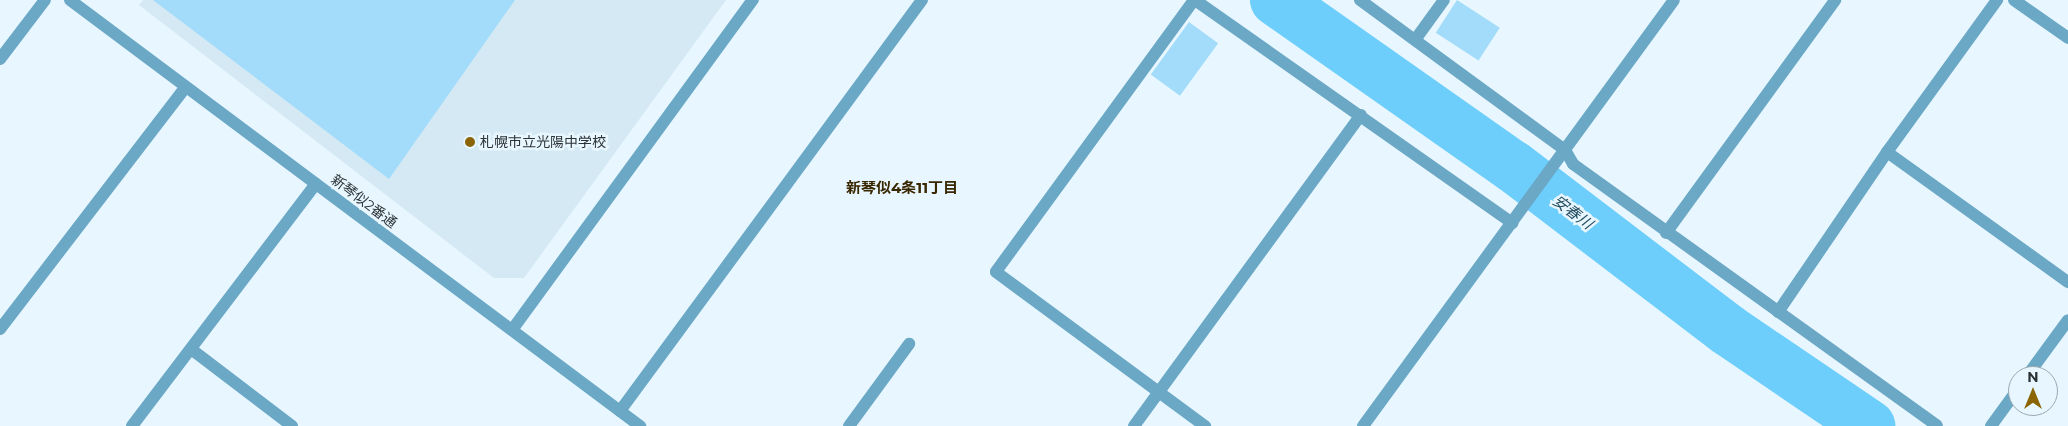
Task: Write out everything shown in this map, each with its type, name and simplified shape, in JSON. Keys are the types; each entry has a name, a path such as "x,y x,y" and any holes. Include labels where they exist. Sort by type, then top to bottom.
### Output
{"street":[{"path":"0,59 45,0"},
{"name":"新琴似2番通","path":"70,0 640,426"},
{"path":"512,330 754,0"},
{"path":"620,411 922,0"},
{"path":"1205,426 996,272 1195,0 1512,223"},
{"path":"1360,0 1565,150 1573,164 1666,233 1937,426"},
{"path":"1415,40 1444,0"},
{"path":"1363,426 1674,0"},
{"path":"1666,233 1835,0"},
{"path":"1778,312 1887,152 1997,0"},
{"path":"2014,0 2068,38"},
{"path":"0,329 186,87"},
{"path":"1134,426 1360,115"},
{"path":"1887,152 2068,282"},
{"path":"132,426 316,184"},
{"path":"2034,366 2068,320"},
{"path":"848,426 908,344"},
{"path":"191,349 292,426"},
{"path":"1991,426 2008,403"}],"shaded area":[{"name":"札幌市立光陽中学校","path":"143,0 726,0 524,278 494,278 139,5"},
{"path":"153,0 515,0 389,179"},
{"path":"1457,0 1500,28 1479,60 1436,33"},
{"path":"1189,22 1218,43 1180,96 1151,75"}],"waterway":[{"name":"安春川","path":"1276,0 1514,167 1728,330 1869,426"}],"place":[{"name":"札幌市立光陽中学校","path":"470,142"}],"district":[{"name":"新琴似4条11丁目","path":"902,188"}]}
